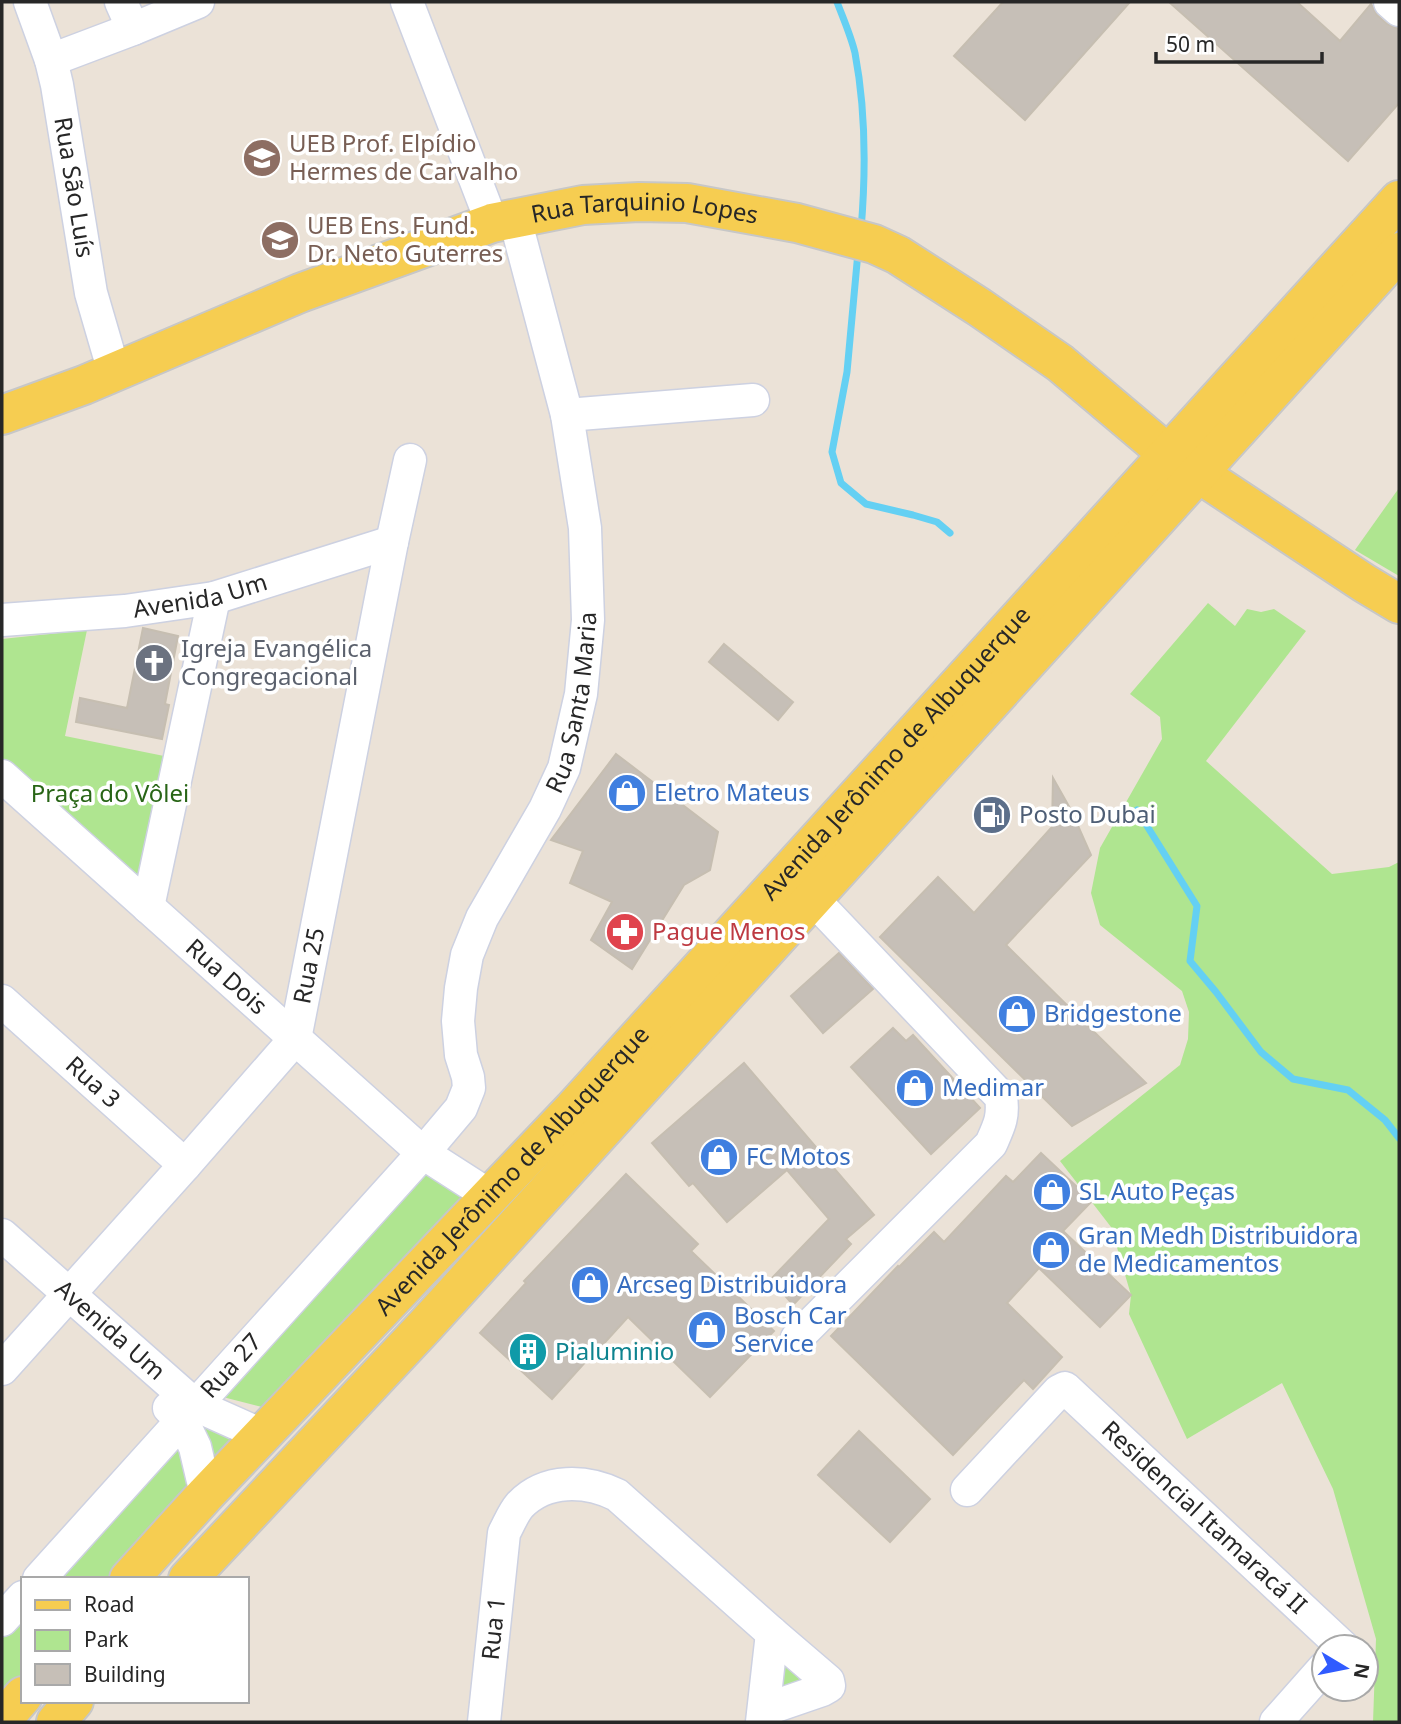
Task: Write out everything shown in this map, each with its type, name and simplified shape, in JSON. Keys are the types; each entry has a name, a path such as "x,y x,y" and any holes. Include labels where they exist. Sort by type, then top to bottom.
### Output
{"main road":[{"name":"Avenida Jerônimo de Albuquerque","path":"190,1577 425,1325 812,898 1183,463 1399,200"},
{"name":"Rua Tarquinio Lopes","path":"2,415 114,372 300,293 503,221 583,205 639,202 687,204 797,223 860,240 898,255 1060,363 1183,463 1399,604"},
{"name":"Avenida Jerônimo de Albuquerque","path":"131,1577 206,1494 1183,463 1399,252"},
{"path":"168,1577 261,1470 268,1455 268,1443 262,1435"},
{"path":"2,1720 21,1698"}],"street":[{"name":"Rua São Luís","path":"30,2 57,85 91,293 114,372"},
{"path":"51,60 127,16 198,2"},
{"name":"Rua Santa Maria","path":"407,2 503,221 567,415 585,528 588,620 581,694 564,768 545,809 482,918 467,954 458,1021 461,1055 469,1088 461,1108 422,1153"},
{"path":"1390,2 1399,10"},
{"path":"567,415 753,400"},
{"name":"Rua 25","path":"2,1369 295,1040 410,460"},
{"name":"Avenida Um","path":"2,620 125,611 214,598 393,542"},
{"path":"148,907 214,598"},
{"name":"Rua Dois","path":"2,776 422,1153 490,1196"},
{"path":"797,1338 990,1144 1000,1126 1003,1111 1001,1097 812,898"},
{"name":"Rua 3","path":"2,1002 185,1165"},
{"name":"Rua 27","path":"41,1577 422,1153"},
{"name":"Avenida Um","path":"2,1235 63,1301 188,1413 262,1435"},
{"name":"Avenida Um","path":"2,1256 63,1301"},
{"name":"Residencial Itamaracá II","path":"967,1490 1059,1391 1065,1388 1328,1633"},
{"name":"Avenida Um","path":"188,1413 206,1494"},
{"name":"Rua 1","path":"484,1722 504,1533 521,1505 545,1489 575,1484 617,1495 772,1633"},
{"path":"2,1620 21,1599"},
{"path":"772,1633 829,1686 763,1716 772,1633"},
{"path":"1276,1722 1310,1684"}],"green space":[{"path":"1399,488 1399,576 1355,550"},
{"path":"1208,603 1235,626 1247,609 1261,612 1274,609 1306,631 1206,761 1332,874 1389,867 1399,862 1399,1722 1373,1722 1374,1703 1380,1703 1380,1633 1374,1633 1333,1489 1282,1383 1187,1439 1129,1314 1131,1295 1111,1227 1060,1161 1180,1065 1188,1039 1189,1012 1182,991 1100,925 1091,893 1100,848 1162,739 1160,717 1130,694"},
{"name":"Praça do Vôlei","path":"87,630 65,736 169,757 142,887 2,762 2,639"},
{"path":"424,1171 464,1195 266,1408 215,1395"},
{"path":"199,1424 236,1436 213,1462"},
{"path":"176,1440 186,1464 189,1486 109,1577 56,1577"},
{"path":"21,1617 21,1675 2,1694 2,1639"},
{"path":"775,1653 810,1682 768,1705"}],"building":[{"path":"1003,2 1130,2 1025,120 954,56"},
{"path":"1169,2 1297,2 1340,41 1371,4 1377,15 1387,24 1399,29 1399,103 1348,161"},
{"name":"Igreja Evangélica Congregacional","path":"143,628 178,636 165,704 169,705 162,739 76,722 80,698 127,708"},
{"path":"724,644 793,702 778,720 709,662"},
{"name":"Eletro Mateus","path":"616,754 718,832 710,870 684,885 632,969 591,940 612,902 570,883 583,851 551,840"},
{"name":"Bridgestone","path":"1053,778 1091,855 1006,945 1146,1083 1072,1126 880,937 938,877 974,913 1052,827"},
{"path":"839,953 873,989 823,1033 791,996"},
{"name":"Medimar","path":"893,1028 906,1041 913,1035 980,1108 931,1154 851,1067"},
{"path":"744,1063 874,1215 846,1239 851,1244 793,1305 771,1279 829,1219 787,1170 727,1222 693,1183 689,1186 652,1143"},
{"path":"1041,1153 1092,1201 1063,1231 1131,1295 1100,1327 1039,1268 1007,1303 1062,1357 1033,1389 1024,1380 953,1455 831,1336 934,1232 944,1242 1006,1176 1013,1182"},
{"path":"626,1174 698,1244 691,1251 774,1331 710,1397 628,1317 552,1399 480,1333 526,1283 524,1281"},
{"path":"859,1431 930,1499 890,1542 818,1475"}],"waterway":[{"path":"837,2 855,53 861,97 864,163 861,230"},
{"path":"858,252 847,372 832,452 841,483 866,504 937,522 950,533"},
{"path":"1137,810 1197,906 1190,961 1261,1052 1293,1079 1348,1090 1385,1120 1399,1138"}],"place":[{"name":"UEB Prof. Elpídio Hermes de Carvalho","path":"262,158"},
{"name":"UEB Ens. Fund. Dr. Neto Guterres","path":"280,240"},
{"name":"Igreja Evangélica Congregacional","path":"154,663"},
{"name":"Eletro Mateus","path":"627,793"},
{"name":"Posto Dubai","path":"992,815"},
{"name":"Pague Menos","path":"625,932"},
{"name":"Bridgestone","path":"1017,1014"},
{"name":"Medimar","path":"915,1088"},
{"name":"FC Motos","path":"719,1157"},
{"name":"SL Auto Peças","path":"1052,1192"},
{"name":"Gran Medh Distribuidora de Medicamentos","path":"1051,1250"},
{"name":"Arcseg Distribuidora","path":"590,1285"},
{"name":"Bosch Car Service","path":"707,1330"},
{"name":"Pialuminio","path":"528,1352"}]}
